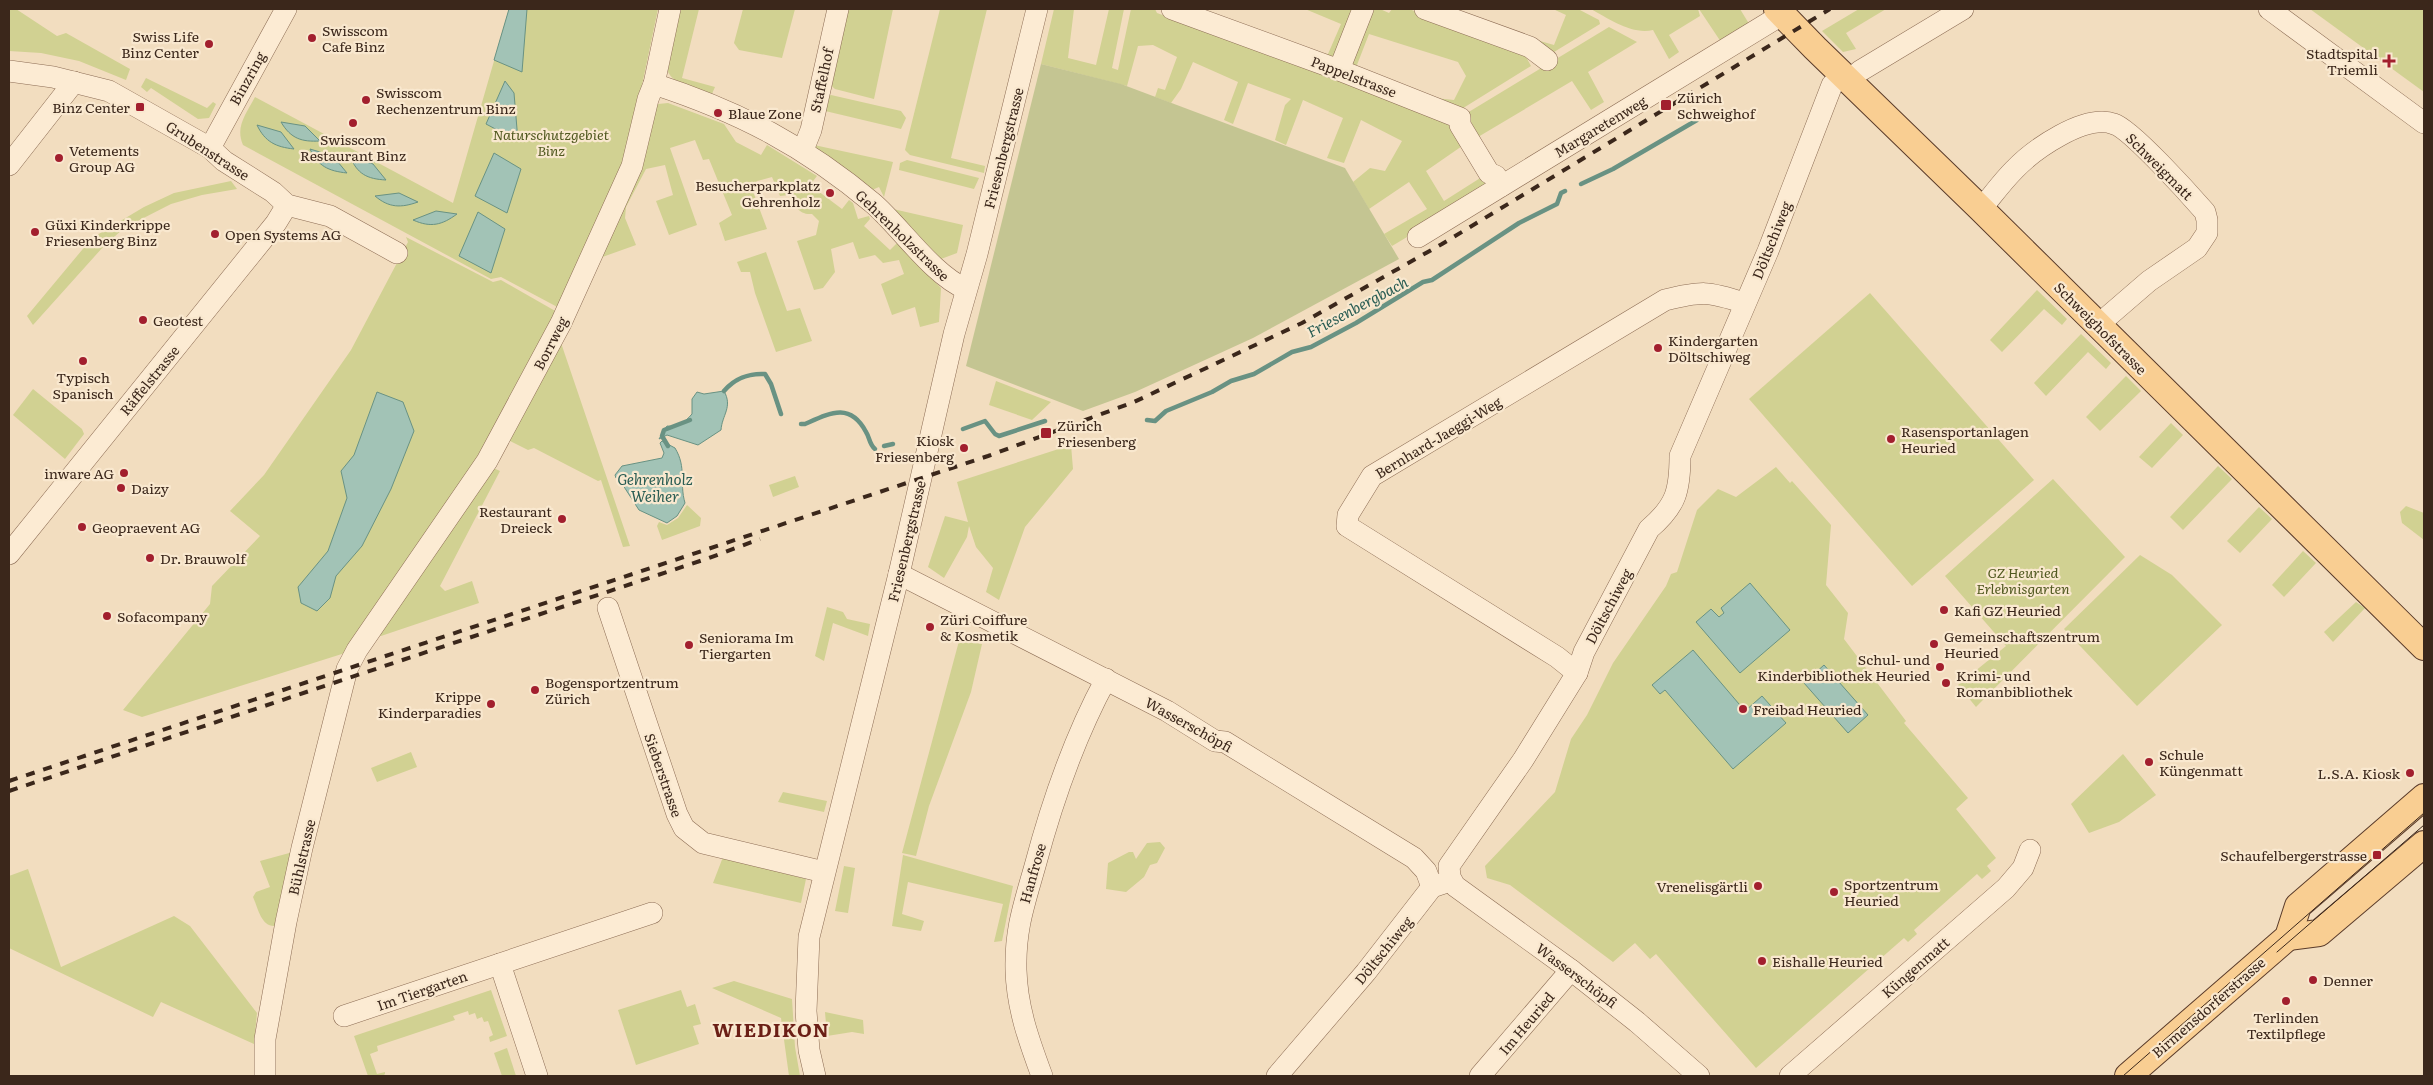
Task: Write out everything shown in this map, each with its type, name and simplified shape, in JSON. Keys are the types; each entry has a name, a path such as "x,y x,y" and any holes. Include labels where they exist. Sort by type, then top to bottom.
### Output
{"main road":[{"name":"Schweighofstrasse","path":"1780,12 1981,208 2424,647"},
{"path":"2424,797 2298,906 2288,937 2319,933 2424,844"},
{"name":"Birmensdorferstrasse","path":"2128,1076 2288,937"}],"street":[{"name":"Binzring","path":"210,148 286,9"},
{"name":"Borrweg","path":"362,646 489,459 561,324 632,166 648,99 654,84 670,9"},
{"name":"Staffelhof","path":"803,150 810,130 838,9"},
{"name":"Friesenbergstrasse","path":"815,1076 806,1011 809,936 899,574 924,459 1037,9"},
{"name":"Pappelstrasse","path":"1172,9 1339,70 1460,118 1460,125 1489,173 1496,176 1501,186"},
{"path":"1339,70 1362,9"},
{"path":"1425,9 1530,47 1547,60"},
{"name":"Döltschiweg","path":"1277,1076 1449,871 1452,860 1523,760 1577,673 1584,652 1649,529 1664,516 1680,485 1680,456 1744,303 1768,251 1832,85 1860,71 1963,9"},
{"path":"2269,9 2424,123"},
{"name":"Margaretenweg","path":"1418,237 1780,12"},
{"name":"Grubenstrasse","path":"9,71 74,82 109,91 210,148 224,161 273,192 288,206 330,216 397,253"},
{"path":"9,165 74,82"},
{"name":"Gehrenholzstrasse","path":"654,84 715,105 803,150 876,206 949,280 966,289"},
{"name":"Schweigmatt","path":"1981,208 2030,155 2058,138 2096,121 2120,126 2160,164 2204,212 2207,220 2204,238 2196,248 2149,281 2098,325"},
{"name":"Räffelstrasse","path":"9,554 288,206"},
{"name":"Bernhard-Jaeggi-Weg","path":"1577,673 1557,657 1347,526 1348,515 1372,476 1665,300 1712,292 1744,303"},
{"name":"Wasserschöpfi","path":"899,574 1168,711 1215,741 1225,742 1414,858 1426,871 1436,887 1463,892 1572,970 1632,1017 1699,1076"},
{"name":"Sieberstrasse","path":"608,608 677,814 684,828 694,838 703,842 824,872"},
{"name":"Bühlstrasse","path":"264,1076 264,1054 269,1015 302,848 347,669 357,650 362,646"},
{"name":"Hanfrose","path":"1042,1076 1020,1008 1016,972 1018,931 1022,904 1067,764 1106,679"},
{"name":"Küngenmatt","path":"1790,1076 2006,888 2023,868 2030,850"},
{"name":"Im Tiergarten","path":"344,1016 652,913"},
{"path":"500,964 537,1076"},
{"name":"Im Heuried","path":"1480,1076 1572,970"}],"green space":[{"path":"9,9 16,9 57,36 66,33 130,69 126,80 79,61 41,53 9,51"},
{"name":"Naturschutzgebiet Binz","path":"509,9 658,9 625,166 563,310 501,277 491,279 243,145 241,138 241,126 255,97 453,203"},
{"path":"675,9 699,9 682,78 715,87 711,96 680,84 667,70"},
{"path":"743,9 795,9 782,58 739,50 734,43"},
{"path":"845,9 893,9 874,99 835,89 829,84"},
{"path":"940,9 987,9 951,158 985,166 984,173 910,155 905,150"},
{"path":"1054,9 1074,9 1068,58 1096,65 1109,9 1124,9 1112,68 1118,70 1131,9 1155,9 1157,13 1446,120 1465,144 1426,171 1444,201 1485,175 1491,187 1392,246 1384,234 1427,209 1409,182 1369,209 1353,182 1370,168 1385,171 1402,141 1361,120 1344,163 1327,158 1343,118 1303,100 1286,145 1275,140 1285,105 1291,99 1248,83 1233,124 1224,120 1238,82 1193,62 1181,89 1171,103 1155,97 1158,88 1165,90 1177,57 1153,45 1138,46 1127,86 1041,64"},
{"path":"1305,9 1354,9 1335,58 1320,53 1328,54 1341,24"},
{"path":"1367,9 1380,9 1389,13 1392,9 1409,9 1524,53 1531,66 1460,110 1435,98 1454,100 1466,76 1458,62 1369,34 1355,70 1347,69"},
{"path":"1553,9 1578,9 1599,20 1600,24 1554,52 1538,47 1540,41 1554,45 1566,15"},
{"path":"1591,9 1698,9 1700,16 1669,35 1679,52 1669,59 1653,30 1645,31 1629,28"},
{"path":"1699,9 1740,9 1751,27 1721,42"},
{"path":"1859,9 1886,9 1846,33 1856,49 1843,52 1822,31"},
{"name":"Stadtspital Triemli","path":"2310,9 2424,9 2424,92"},
{"path":"1609,27 1637,42 1588,72 1604,102 1591,110 1572,81 1478,137 1467,113"},
{"path":"1041,64 1121,84 1345,168 1399,259 1253,338 1135,392 1083,411 966,366"},
{"path":"146,78 207,108 213,102 216,104 209,118 198,119 151,88 147,92 141,87"},
{"path":"831,95 901,111 906,118 901,129 821,110 824,97"},
{"path":"668,103 724,124 736,142 761,155 767,145 817,176 810,185 842,209 849,200 853,203 858,219 869,216 870,219 864,226 890,250 897,243 941,288 939,322 920,327 915,307 892,315 881,284 904,274 899,260 883,263 875,255 859,259 853,242 831,249 835,272 823,288 814,290 797,241 816,235 819,221 812,214 800,211 789,195 780,196 772,177 757,181 751,186 767,229 725,241 719,223 732,215 709,159 703,160 695,140 670,148 697,225 669,235 656,201 673,195 665,165 646,169 626,207 625,218 636,245 594,260 644,133 652,130 651,109 658,104"},
{"path":"814,145 893,162 884,197 879,187 872,190"},
{"path":"907,160 979,178 974,189 899,170 900,163"},
{"path":"231,181 237,189 202,195 171,204 124,228 103,247 33,325 27,316 92,238 144,207 174,193"},
{"path":"893,209 963,225 957,253 941,259"},
{"path":"406,237 493,282 501,280 564,316 502,426 345,653 142,717 123,710 210,604 212,586 260,536 230,511 264,475 351,350 408,242"},
{"path":"766,252 787,311 800,308 812,341 776,352 755,293 750,272 741,272 737,262"},
{"path":"2037,290 2067,319 2062,325 2044,309 2002,352 1990,340"},
{"name":"Rasensportanlagen Heuried","path":"1870,293 2034,480 1912,586 1749,399"},
{"path":"2081,334 2111,363 2106,369 2088,352 2046,396 2034,383"},
{"path":"559,337 630,546 623,547 601,480 598,481 534,448 528,450 506,439"},
{"path":"2126,376 2141,391 2100,431 2086,417"},
{"path":"996,381 1051,402 1032,420 989,405"},
{"path":"33,389 82,429 84,434 65,459 13,415"},
{"path":"2171,423 2183,435 2152,468 2139,457"},
{"path":"1071,445 1073,469 1025,527 999,600 986,592 993,568 976,547 969,526 967,537 944,578 928,567 945,516 968,522 957,482"},
{"path":"489,466 500,471 440,586 445,591 472,581 479,603 381,636 376,634"},
{"path":"2218,466 2232,479 2183,530 2170,517"},
{"name":"Freibad Heuried","path":"1776,467 1790,483 1792,481 1831,525 1826,585 1848,613 1844,639 1906,721 1904,723 1968,798 1956,809 1996,858 1987,866 1991,871 1982,879 1977,874 1914,930 1917,934 1908,942 1904,938 1756,1068 1656,954 1650,959 1635,943 1613,962 1510,885 1487,878 1485,866 1555,792 1571,739 1587,715 1613,663 1666,586 1671,574 1677,572 1697,510 1718,489 1736,497"},
{"path":"795,476 799,487 773,497 769,485"},
{"name":"GZ Heuried Erlebnisgarten","path":"2053,479 2125,557 1976,707 1958,685 2006,646 1945,576"},
{"path":"687,505 701,518 700,526 662,540 657,526 659,522 667,525 678,518"},
{"path":"2406,506 2424,513 2424,540 2402,523 2400,512"},
{"path":"2259,507 2272,519 2240,553 2227,541"},
{"path":"2303,551 2316,563 2284,597 2272,585"},
{"path":"2140,555 2172,575 2222,625 2137,706 2064,629"},
{"path":"2356,602 2365,608 2333,642 2324,632"},
{"path":"827,607 843,612 847,619 870,624 868,636 833,623 824,661 815,656"},
{"path":"959,641 982,644 971,692 929,806 916,856 902,853"},
{"path":"411,752 417,767 377,782 371,768"},
{"path":"2123,754 2156,795 2119,822 2089,833 2071,804"},
{"path":"783,792 827,801 824,812 778,802"},
{"path":"1160,842 1165,848 1157,863 1150,865 1144,877 1126,892 1106,889 1108,863 1129,852 1133,852 1136,859 1147,843"},
{"path":"293,852 275,926 270,925 263,920 253,897 256,892 270,887 260,861"},
{"path":"903,855 1013,886 1002,941 994,942 1003,904 908,882 902,914 924,921 921,931 892,926"},
{"path":"723,857 806,879 801,903 713,883"},
{"path":"844,866 855,868 848,913 835,911"},
{"path":"28,869 61,967 174,916 190,926 257,1013 254,1044 161,1002 153,1017 9,948 9,876"},
{"path":"734,981 792,999 795,1047 800,1076 789,1076 781,1018 712,988"},
{"path":"491,990 507,1036 490,1042 489,1037 493,1035 488,1021 484,1022 482,1017 477,1019 475,1013 469,1015 468,1011 453,1016 455,1020 377,1046 378,1051 370,1054 377,1074 385,1072 385,1074 383,1076 368,1076 354,1036"},
{"path":"681,990 687,1007 695,1004 701,1024 693,1026 699,1044 636,1065 618,1010"},
{"path":"825,1012 863,1020 864,1034 852,1032 827,1036"},
{"path":"507,1048 516,1076 502,1076 494,1053"}],"water":[{"path":"509,9 527,9 522,72 494,60"},
{"path":"505,81 514,93 518,141 486,124"},
{"path":"281,122 305,126 320,141 302,140 293,136"},
{"path":"257,125 281,132 294,149 276,145 267,140"},
{"path":"310,149 333,156 347,173 324,167 316,160"},
{"path":"494,153 521,169 507,213 475,196"},
{"path":"350,156 373,164 386,180 368,177 359,171"},
{"path":"399,193 418,202 395,206 385,203 375,196"},
{"path":"436,211 457,214 446,221 431,225 413,220"},
{"path":"478,212 505,229 491,273 459,256"},
{"name":"Gehrenholz Weiher","path":"724,391 727,406 721,430 698,445 667,435 659,439 667,426 681,424 692,414 692,399 697,392 704,394"},
{"path":"377,392 403,402 414,431 391,489 362,546 336,576 330,598 317,611 301,603 298,587 328,551 347,498 341,471 354,455"},
{"name":"Gehrenholz Weiher","path":"662,441 675,448 679,455 685,503 677,516 667,523 639,510 615,475 622,466 662,458 664,453 660,443"},
{"path":"1750,583 1790,630 1740,673 1696,622 1711,609 1719,617 1724,613 1721,608"},
{"path":"1693,650 1745,711 1762,696 1786,723 1733,769 1665,690 1660,694 1652,685"},
{"path":"1824,665 1868,715 1848,733 1804,683"}],"waterway":[{"name":"Friesenbergbach","path":"1581,184 1613,169 1697,120"},
{"name":"Friesenbergbach","path":"1147,420 1155,421 1166,411 1212,392 1231,381 1254,374 1292,352 1311,347 1356,323 1423,282 1432,280 1519,223 1557,204 1561,193 1565,191"},
{"name":"Friesenbergbach","path":"724,391 732,383 742,378 765,374 771,384 781,414"},
{"name":"Friesenbergbach","path":"801,424 831,414 846,413 860,423 875,449"},
{"name":"Friesenbergbach","path":"668,446 662,436 664,430 690,420"},
{"name":"Friesenbergbach","path":"963,429 985,421 995,434 999,436 1045,421"},
{"name":"Friesenbergbach","path":"884,446 893,444"}],"tram line":[{"path":"2123,1076 2424,813"},
{"path":"2277,952 2424,825"}],"railway":[{"path":"9,781 988,456 1134,402 1302,323 1442,244 1830,9"},
{"path":"9,791 709,558 760,539"}],"place":[{"name":"Swisscom Cafe Binz","path":"312,38"},
{"name":"Swiss Life Binz Center","path":"209,44"},
{"name":"Stadtspital Triemli","path":"2389,61"},
{"name":"Swisscom Rechenzentrum Binz","path":"366,100"},
{"name":"Zürich Schweighof","path":"1666,105"},
{"name":"Binz Center","path":"140,107"},
{"name":"Blaue Zone","path":"718,113"},
{"name":"Swisscom Restaurant Binz","path":"353,123"},
{"name":"Vetements Group AG","path":"59,158"},
{"name":"Besucherparkplatz Gehrenholz","path":"830,193"},
{"name":"Güxi Kinderkrippe Friesenberg Binz","path":"35,232"},
{"name":"Open Systems AG","path":"215,234"},
{"name":"Geotest","path":"143,320"},
{"name":"Kindergarten Döltschiweg","path":"1658,348"},
{"name":"Typisch Spanisch","path":"83,361"},
{"name":"Zürich Friesenberg","path":"1046,433"},
{"name":"Rasensportanlagen Heuried","path":"1891,439"},
{"name":"Kiosk Friesenberg","path":"964,448"},
{"name":"inware AG","path":"124,473"},
{"name":"Daizy","path":"121,488"},
{"name":"Restaurant Dreieck","path":"562,519"},
{"name":"Geopraevent AG","path":"82,527"},
{"name":"Dr. Brauwolf","path":"150,558"},
{"name":"Kafi GZ Heuried","path":"1944,610"},
{"name":"Sofacompany","path":"107,616"},
{"name":"Züri Coiffure & Kosmetik","path":"930,627"},
{"name":"Gemeinschaftszentrum Heuried","path":"1934,644"},
{"name":"Seniorama Im Tiergarten","path":"689,645"},
{"name":"Schul- und Kinderbibliothek Heuried","path":"1940,667"},
{"name":"Krimi- und Romanbibliothek","path":"1946,683"},
{"name":"Bogensportzentrum Zürich","path":"535,690"},
{"name":"Krippe Kinderparadies","path":"491,704"},
{"name":"Freibad Heuried","path":"1743,709"},
{"name":"Schule Küngenmatt","path":"2149,762"},
{"name":"L.S.A. Kiosk","path":"2410,773"},
{"name":"Schaufelbergerstrasse","path":"2377,855"},
{"name":"Vrenelisgärtli","path":"1758,886"},
{"name":"Sportzentrum Heuried","path":"1834,892"},
{"name":"Eishalle Heuried","path":"1762,961"},
{"name":"Denner","path":"2313,980"},
{"name":"Terlinden Textilpflege","path":"2286,1001"}],"district":[{"name":"WIEDIKON","path":"771,1029"}]}
